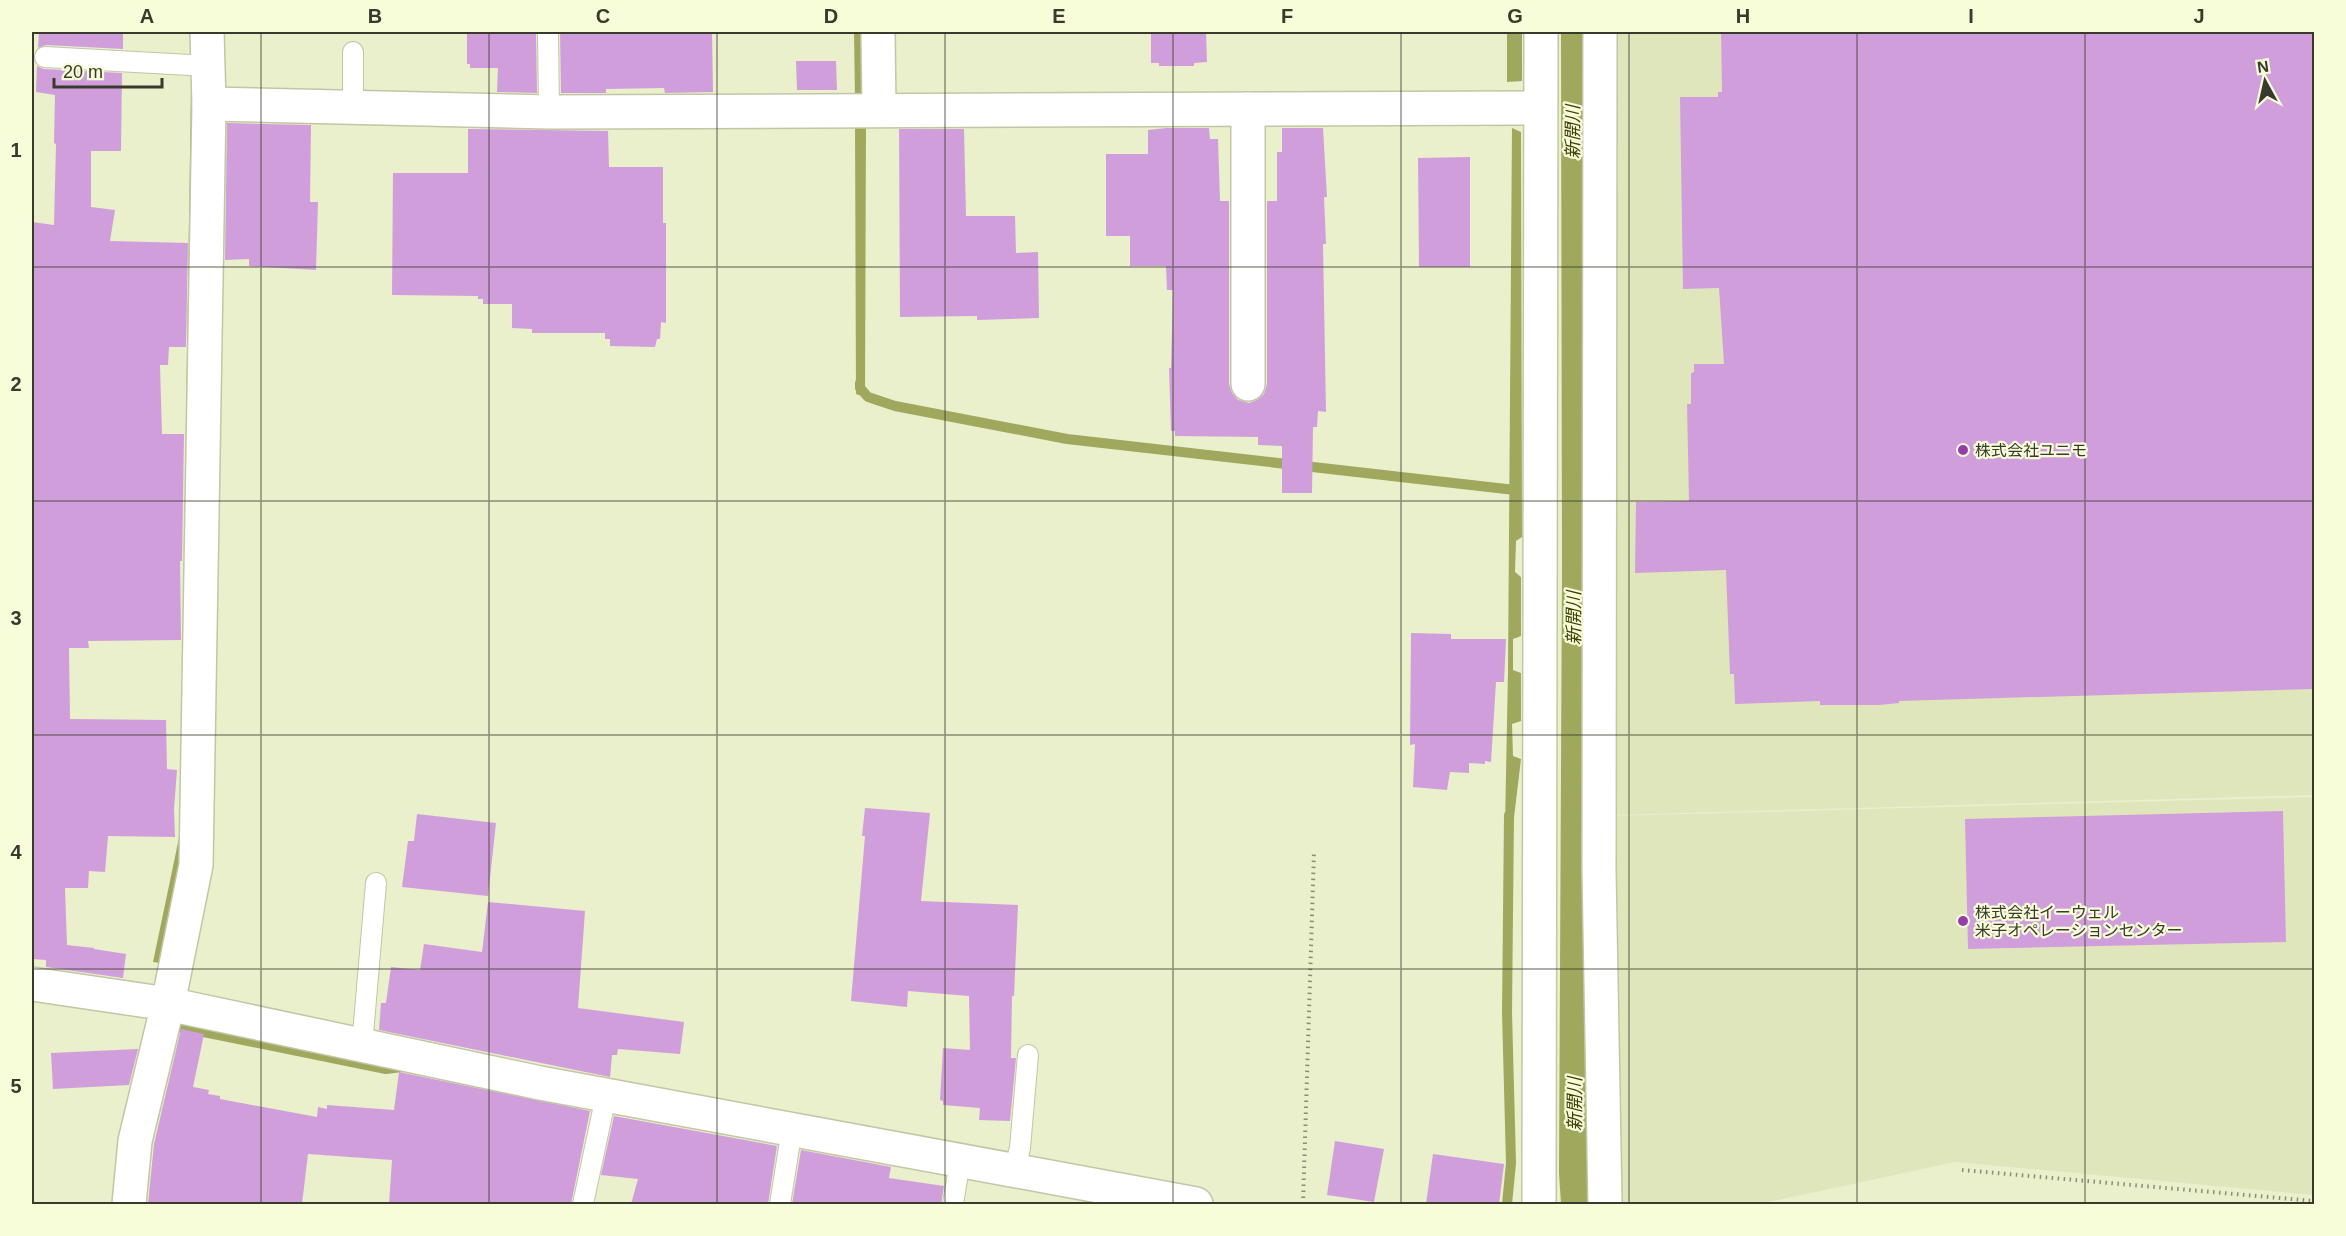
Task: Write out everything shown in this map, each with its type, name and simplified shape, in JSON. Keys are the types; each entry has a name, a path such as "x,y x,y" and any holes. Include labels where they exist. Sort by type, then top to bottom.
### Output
{"street":[{"path":"129,1204 135,1141 168,1004 196,865 209,105 207,32"},
{"path":"878,32 879,110"},
{"path":"1539,1204 1540,32"},
{"path":"1600,32 1599,870 1605,1204"},
{"path":"209,105 549,112 1540,108"},
{"path":"1248,109 1248,384"},
{"path":"32,984 168,1004 606,1096 1014,1171 1139,1200 1196,1204"}],"lane":[{"path":"548,32 549,112"},
{"path":"352,108 353,52"},
{"path":"45,57 208,66"},
{"path":"362,1046 376,883"},
{"path":"1014,1171 1020,1148 1028,1055"},
{"path":"584,1204 606,1096"},
{"path":"780,1204 792,1129"},
{"path":"953,1204 960,1161"}],"path":[{"path":"1303,1204 1314,852"},
{"path":"1962,1170 2314,1201"}],"shaded area":[{"name":"株式会社ユニモ","path":"1612,32 2314,32 2314,795 1611,815"},
{"name":"株式会社イーウェル 米子オペレーションセンター","path":"2314,797 2314,1195 1955,1162 1759,1204 1612,1204 1611,816"}],"water":[{"path":"854,32 864,32 865,98 855,99"},
{"path":"1507,32 1522,32 1522,81 1507,82"},
{"name":"新開川","path":"1561,32 1585,32 1586,1120 1596,1131 1595,1204 1561,1204 1559,1173 1562,567"},
{"path":"191,85 199,85 186,835 160,963 153,962 180,833"},
{"path":"855,120 866,120 865,397 856,394"},
{"path":"1512,128 1521,132 1522,537 1516,541 1515,572 1521,577 1521,636 1513,639 1513,670 1521,673 1521,721 1512,724 1513,756 1521,759 1513,826 1505,827 1508,671"}],"building":[{"path":"39,32 123,32 123,49 46,45 38,48"},
{"path":"467,32 536,32 537,93 497,92 498,68 470,68 470,64 467,64"},
{"path":"560,32 712,32 713,92 665,93 664,88 606,89 606,93 561,93"},
{"path":"1151,32 1206,32 1207,62 1194,63 1194,66 1159,66 1159,63 1151,63"},
{"name":"株式会社ユニモ","path":"1721,32 2314,32 2314,689 1899,701 1899,703 1879,705 1820,705 1820,701 1735,704 1734,674 1730,674 1726,570 1635,573 1636,502 1689,501 1687,404 1691,404 1691,373 1694,372 1694,364 1724,364 1719,288 1683,289 1680,97 1718,97 1718,92 1722,92"},
{"path":"796,61 836,61 837,90 797,90"},
{"path":"37,66 44,69 122,73 121,151 91,151 91,207 115,210 110,241 188,243 186,347 169,347 168,365 160,365 162,434 184,434 182,561 180,561 181,640 88,641 89,648 69,648 70,719 166,720 167,769 177,770 174,809 175,837 108,836 105,872 89,871 88,888 65,888 67,945 126,954 123,978 46,967 46,960 32,959 32,222 54,225 56,144 54,143 55,95 36,92"},
{"path":"227,123 311,125 310,202 318,202 316,270 249,266 249,259 225,260"},
{"path":"1209,128 1210,139 1218,139 1220,201 1229,201 1229,384 1238,400 1249,403 1264,394 1267,384 1267,201 1277,201 1277,152 1282,152 1282,128 1323,128 1327,197 1324,197 1326,244 1323,244 1326,412 1318,411 1317,427 1313,427 1312,493 1282,493 1282,446 1258,445 1258,437 1175,436 1175,431 1171,431 1169,368 1171,368 1173,290 1167,290 1166,266 1130,266 1130,236 1106,236 1106,154 1148,154 1148,130"},
{"path":"468,129 608,131 609,167 663,167 663,223 666,223 666,323 661,322 660,339 657,339 655,347 610,346 610,339 605,339 605,333 532,333 532,329 512,328 512,304 483,304 483,299 478,299 478,296 392,295 393,173 468,173"},
{"path":"899,129 964,129 966,216 1015,216 1016,253 1038,252 1039,318 977,320 977,316 900,317"},
{"path":"1470,157 1470,267 1419,267 1418,158"},
{"path":"1411,633 1451,634 1451,639 1506,639 1504,682 1496,682 1491,762 1469,763 1469,773 1450,772 1447,790 1413,787 1415,744 1410,745"},
{"path":"865,808 930,813 921,901 1018,905 1014,996 1012,996 1011,1058 1016,1058 1010,1121 979,1120 980,1108 943,1105 943,1101 940,1100 943,1048 970,1050 969,996 908,991 907,1007 851,1001 865,836 862,836"},
{"path":"2283,811 2286,942 1968,949 1965,819"},
{"path":"417,814 496,823 488,896 402,887 408,841 414,841"},
{"path":"488,902 585,911 578,1008 684,1022 680,1054 618,1049 617,1055 612,1055 610,1077 379,1030 381,1003 386,1003 391,967 420,970 424,944 482,952"},
{"path":"181,1029 204,1034 193,1087 209,1090 208,1094 220,1096 220,1099 317,1117 318,1107 327,1109 327,1105 394,1110 399,1072 590,1111 571,1204 389,1204 392,1160 308,1154 302,1204 148,1204 154,1144"},
{"path":"138,1049 129,1085 53,1089 51,1053"},
{"path":"614,1116 777,1146 768,1204 631,1204 638,1179 601,1175"},
{"path":"1335,1141 1384,1149 1374,1202 1327,1195"},
{"path":"801,1150 891,1167 889,1178 944,1186 941,1204 792,1204"},
{"path":"1433,1154 1504,1164 1499,1204 1426,1204"}],"waterway":[{"path":"860,383 860,388 868,397 895,406 1067,439 1515,490"},
{"path":"1507,1204 1511,1163 1507,1012 1509,815"},
{"path":"179,1027 386,1069 402,1067"}],"place":[{"name":"株式会社ユニモ","path":"1963,450"},
{"name":"株式会社イーウェル 米子オペレーションセンター","path":"1963,921"}]}
